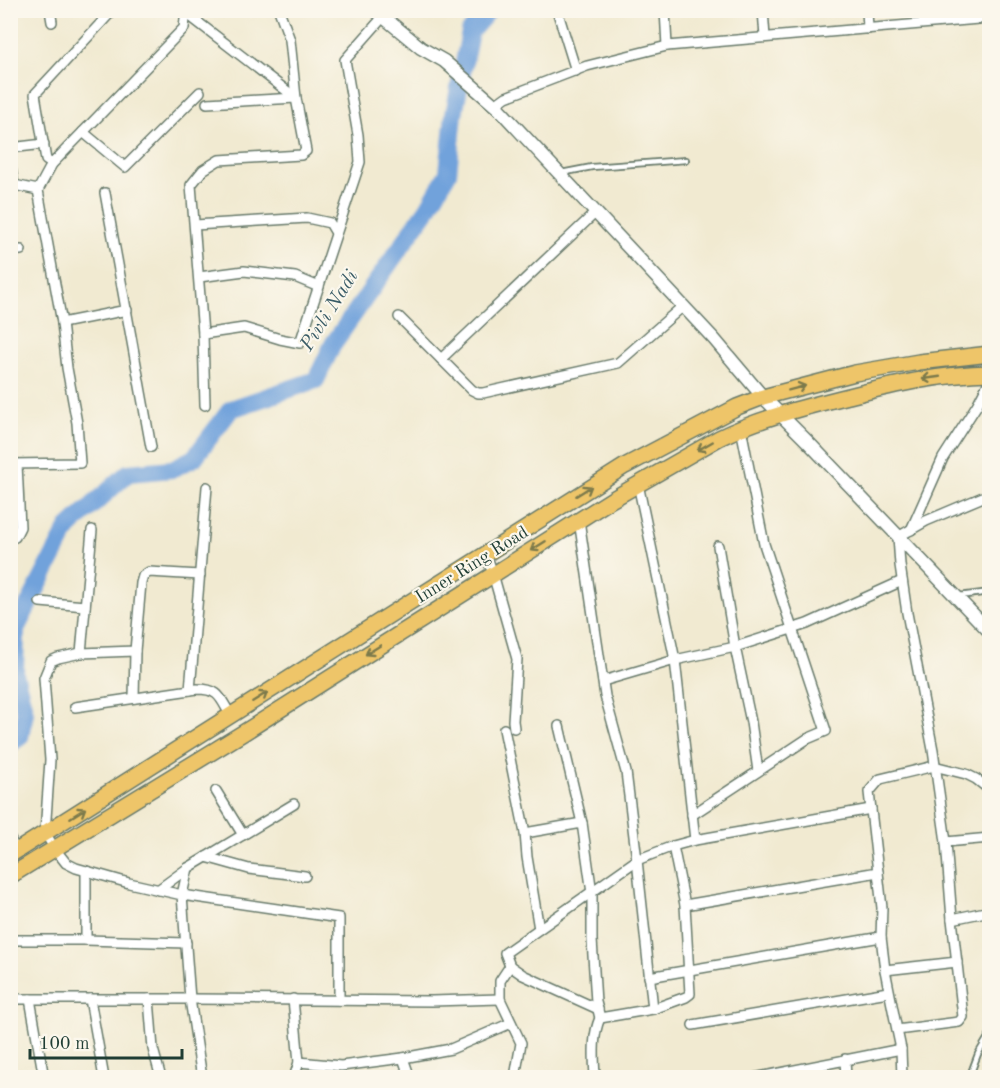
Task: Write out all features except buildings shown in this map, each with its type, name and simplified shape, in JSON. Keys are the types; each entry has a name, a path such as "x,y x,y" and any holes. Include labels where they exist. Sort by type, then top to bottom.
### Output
{"highway":[{"name":"Inner Ring Road","path":"12,848 45,833 625,466 737,406 855,372 990,354"},
{"name":"Inner Ring Road","path":"10,876 243,733 579,520 719,438 799,408 910,381 956,375 990,374"}],"street":[{"path":"50,10 52,22"},
{"path":"52,164 46,160 35,94 113,10"},
{"path":"205,405 203,334 191,185 203,170 219,160 301,155 306,151 296,98 290,40 279,10"},
{"path":"556,10 576,71"},
{"path":"665,10 668,46"},
{"path":"763,10 765,37"},
{"path":"867,10 868,28"},
{"path":"186,12 296,98"},
{"path":"184,28 186,12"},
{"path":"203,334 244,328 300,344 319,287 335,227 360,162 358,135 345,60 379,14 421,48 444,61 495,105 714,339 763,397 990,632"},
{"path":"495,105 506,97 587,66 668,46 990,18"},
{"path":"10,539 15,537 20,527 14,464 80,463 77,423 62,323 38,190 52,164 184,28 196,22"},
{"path":"83,132 125,167 200,92"},
{"path":"207,103 296,98"},
{"path":"10,148 44,144"},
{"path":"10,163 12,185 38,190"},
{"path":"105,193 151,447"},
{"path":"441,359 595,213"},
{"path":"195,225 307,218 335,227"},
{"path":"199,277 244,271 295,277 319,287"},
{"path":"399,317 472,390 483,393 618,363 683,306"},
{"path":"62,323 127,310"},
{"path":"911,530 944,458 990,380"},
{"path":"692,815 809,737 826,731 764,544 741,428"},
{"path":"638,484 675,660 695,840"},
{"path":"190,690 207,487"},
{"path":"898,537 926,521 990,494"},
{"path":"579,520 605,696 626,772 653,1009"},
{"path":"81,653 92,530"},
{"path":"897,1030 958,1022 963,1017 946,842 933,750 902,581 898,537"},
{"path":"718,546 758,771"},
{"path":"486,554 517,659 513,721 509,728 539,929"},
{"path":"134,699 135,651 143,576 149,572 200,575"},
{"path":"603,681 675,660 735,647 807,624 902,581"},
{"path":"40,602 85,606"},
{"path":"135,651 81,653 51,661 44,678 50,760 45,833 66,863 129,884 182,896 339,918 339,1000"},
{"path":"75,707 210,689 218,694 231,716"},
{"path":"559,726 582,823 592,893 592,940 596,1002 599,1013 593,1049 594,1077 645,1077"},
{"path":"902,1077 901,1049 888,992 881,937 882,908 870,792 880,779 934,766 966,774 990,790"},
{"path":"216,791 243,835"},
{"path":"158,890 188,868 294,804"},
{"path":"673,846 685,905 690,994 653,1009 599,1013 523,975 510,966 505,953 637,860 673,846 695,840 872,810"},
{"path":"525,833 582,823"},
{"path":"946,842 990,838"},
{"path":"206,857 249,869 305,876"},
{"path":"188,868 182,896 190,999 202,1077"},
{"path":"86,871 86,940"},
{"path":"685,905 878,872"},
{"path":"952,919 990,911"},
{"path":"649,977 881,937"},
{"path":"10,940 186,943"},
{"path":"885,970 957,962"},
{"path":"510,966 500,981 500,999 521,1043 515,1077 525,1077"},
{"path":"693,1025 888,992"},
{"path":"10,999 432,1001 500,999"},
{"path":"30,999 44,1077"},
{"path":"90,999 104,1077"},
{"path":"149,999 153,1049 161,1077"},
{"path":"293,999 298,1062 294,1077"},
{"path":"298,1062 341,1066 404,1058 451,1049 512,1023"},
{"path":"754,1077 788,1074 845,1059 901,1049"},
{"path":"404,1058 410,1077"},
{"path":"845,1059 846,1077"},
{"path":"341,1066 343,1077"}],"lane":[{"path":"559,173 592,167 686,160"},
{"path":"955,596 990,592"},
{"path":"969,1077 978,1054 990,1034"}],"waterway":[{"name":"Pivli Nadi","path":"10,744 20,737 25,713 15,674 16,629 68,528 128,473 172,469 194,458 231,409 316,380 333,344 428,208 448,173 454,114 470,32 489,10"}]}
